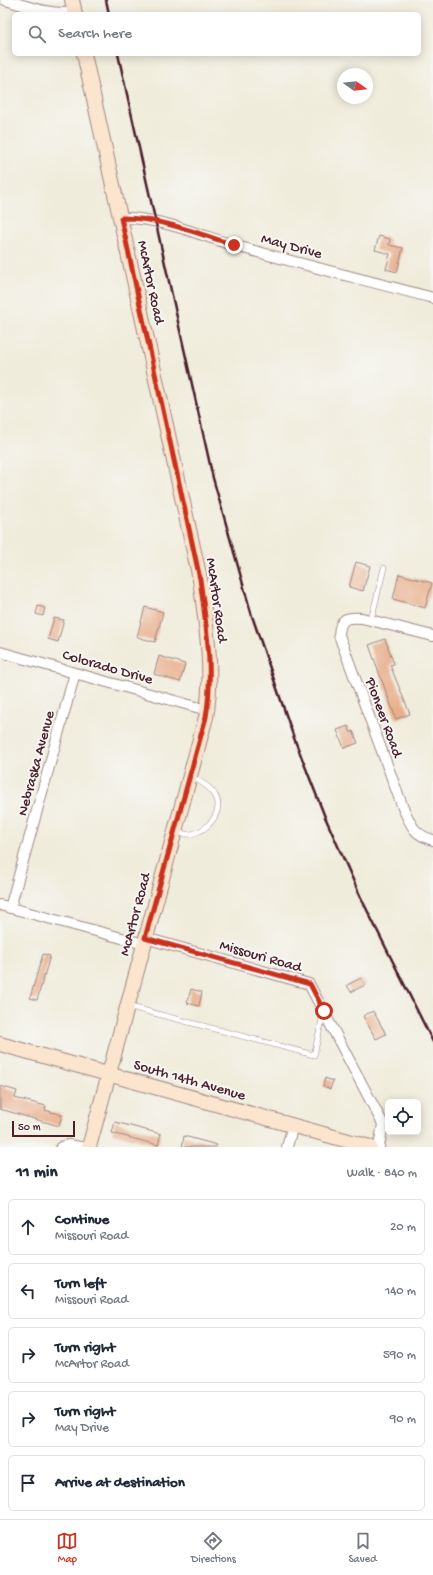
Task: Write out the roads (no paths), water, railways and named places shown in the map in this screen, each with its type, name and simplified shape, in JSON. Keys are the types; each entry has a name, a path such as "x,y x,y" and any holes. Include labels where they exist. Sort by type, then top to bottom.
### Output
{"main road":[{"name":"McArtor Road","path":"84,56 200,579 208,636 210,676 207,710 89,1147"},
{"name":"South 14th Avenue","path":"0,1044 370,1147"}],"street":[{"path":"5,0 50,12"},
{"name":"May Drive","path":"121,218 155,221 234,245 433,298"},
{"name":"Pioneer Road","path":"371,620 352,617 343,620 339,626 339,635 403,808 414,830 422,836 433,840"},
{"path":"371,620 433,636"},
{"name":"Colorado Drive","path":"0,652 207,710"},
{"name":"Nebraska Avenue","path":"10,908 75,673"},
{"name":"Missouri Road","path":"0,905 310,984 383,1124 379,1147"},
{"path":"287,1147 292,1125"},
{"path":"61,1147 68,1145 80,1147"}],"lane":[{"path":"371,620 384,568"},
{"path":"174,832 191,834 203,829 213,820 218,809 216,796 200,781 189,776"},
{"path":"126,1006 314,1055 324,1011"}],"railway":[{"path":"106,0 109,12"},
{"path":"118,56 213,478 252,616 294,738 325,817 362,900 433,1042"}]}
